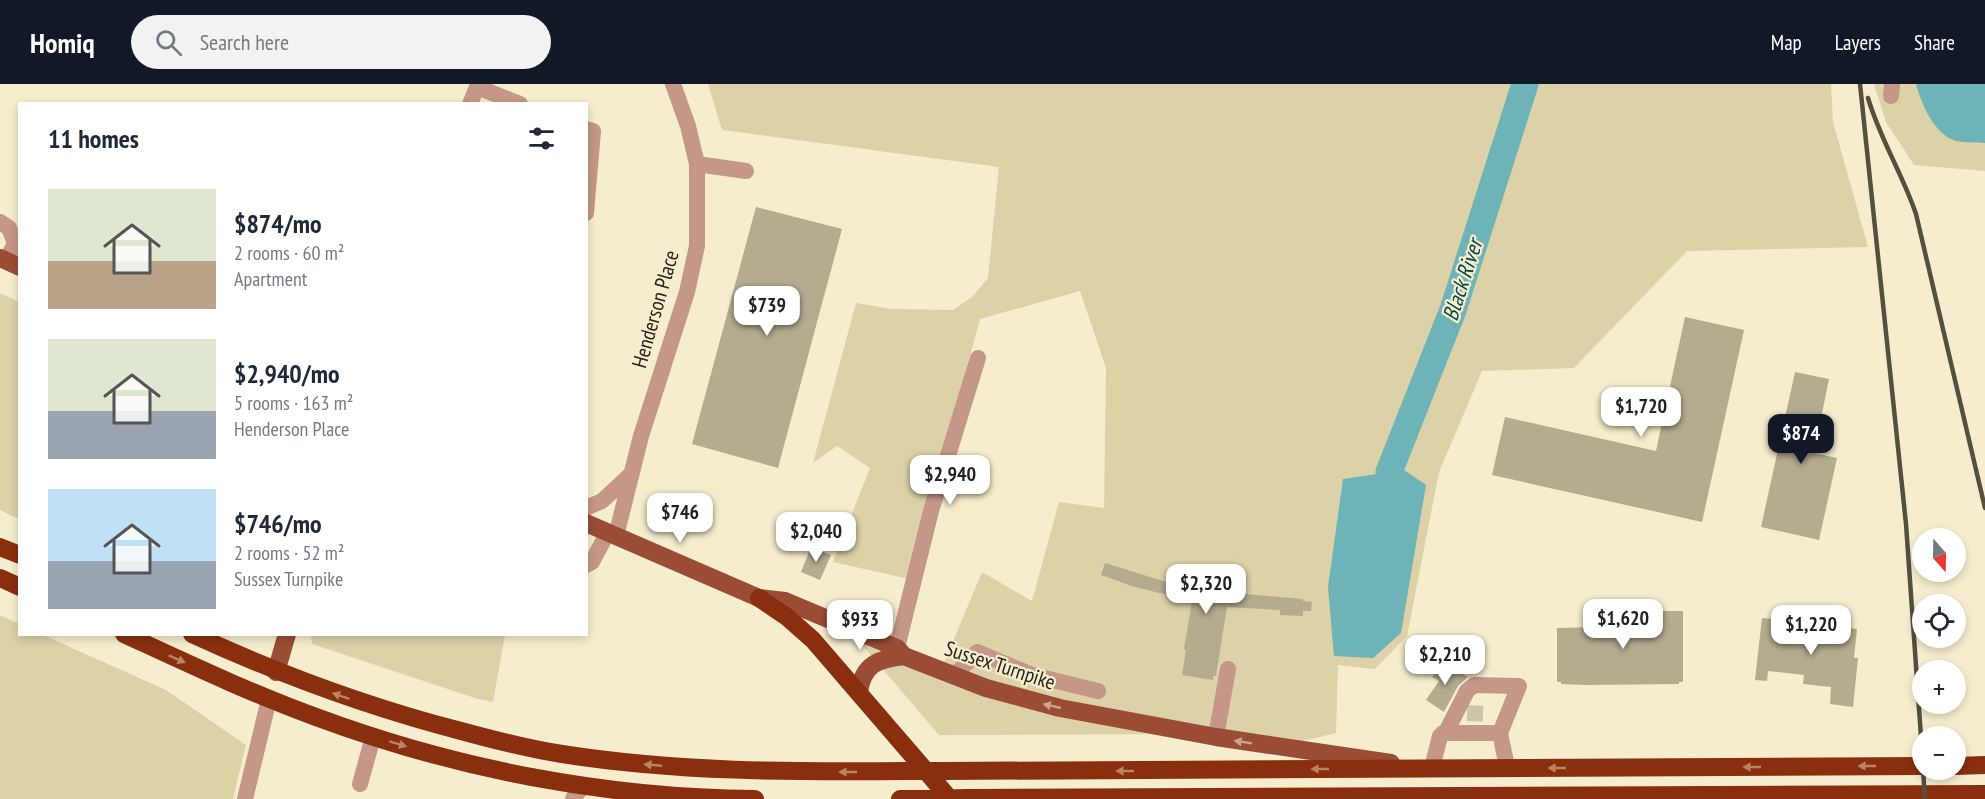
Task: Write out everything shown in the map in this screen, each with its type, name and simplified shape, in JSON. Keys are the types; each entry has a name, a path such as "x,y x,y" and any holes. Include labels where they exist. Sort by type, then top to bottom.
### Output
{"highway":[{"path":"0,546 18,554"},
{"path":"0,578 18,586"},
{"path":"759,598 787,617 813,640 950,799"},
{"path":"128,636 269,699 373,737 473,765 578,792 755,799"},
{"path":"196,636 276,672 340,696 424,722 561,754 708,770 762,772 1912,766"},
{"path":"1966,766 1985,765"},
{"path":"900,799 1978,796"}],"main road":[{"name":"Sussex Turnpike","path":"588,524 759,598 785,601 986,688 1049,706 1216,737 1429,768"},
{"path":"276,672 286,636"},
{"path":"859,692 860,681 874,663 901,652"}],"street":[{"name":"Henderson Place","path":"588,564 592,562 612,534 687,292 692,269 698,220 697,164 688,126 673,84"},
{"path":"471,102 477,87 515,102"},
{"path":"588,130 593,131 588,190"},
{"path":"697,164 746,171"},
{"path":"0,222 9,228 15,243 8,262"},
{"path":"901,652 931,511 978,358"},
{"path":"588,507 602,501 631,474"},
{"path":"955,675 977,652 1032,675 1098,691"},
{"path":"1216,737 1228,669"},
{"path":"1429,768 1440,736 1461,713 1467,691 1474,685 1519,686 1500,733 1507,767"},
{"path":"245,799 269,699"},
{"path":"1490,714 1508,714"},
{"path":"1443,733 1500,733"},
{"path":"360,784 373,737"}],"shaded area":[{"path":"708,84 1831,84 1833,122 1868,247 1687,251 1574,368 1482,371 1439,472 1407,636 1375,669 1338,665 1336,733 1303,741 1178,734 939,735 856,638 940,672 982,572 1032,601 1059,502 1104,508 1106,368 1080,291 980,319 909,579 833,562 870,468 837,446 813,463 856,303 892,309 953,310 973,296 988,278 999,167 722,130"},
{"path":"1874,84 1985,84 1985,171 1914,165 1886,122"},
{"path":"0,293 18,302 18,519 0,510"},
{"path":"0,615 18,624 18,636 45,636 166,690 246,745 233,799 0,799"},
{"path":"311,636 505,636 493,702 312,644"}],"water":[{"path":"1916,84 1985,84 1985,143 1956,141 1941,132 1925,109"},
{"path":"1404,470 1426,485 1401,633 1373,658 1334,656 1328,587 1343,479"}],"building":[{"path":"756,207 842,229 778,468 692,444"},
{"path":"1685,317 1744,330 1702,522 1492,475 1505,417 1656,451"},
{"path":"1795,372 1829,379 1814,453 1837,458 1819,540 1761,527"},
{"path":"811,547 831,555 820,580 801,572"},
{"path":"1105,563 1163,581 1221,592 1303,599 1303,601 1312,602 1311,611 1303,611 1303,616 1280,615 1280,610 1227,607 1216,676 1213,676 1213,680 1182,675 1192,601 1135,587 1101,575"},
{"path":"1599,611 1683,611 1683,682 1679,684 1585,685 1557,682 1557,628 1599,627"},
{"path":"1762,618 1857,629 1854,658 1858,658 1853,707 1830,704 1831,687 1803,684 1804,675 1768,671 1767,681 1755,680"},
{"path":"1443,662 1468,677 1458,686 1444,712 1426,700 1439,681 1432,677"}],"waterway":[{"name":"Black River","path":"1389,472 1453,310 1525,84"}],"tunnel":[{"path":"1467,713 1490,714"}],"railway":[{"path":"1860,84 1906,524 1920,726"},
{"path":"1868,98 1916,214 1985,508"},
{"path":"1924,780 1925,799"}]}
